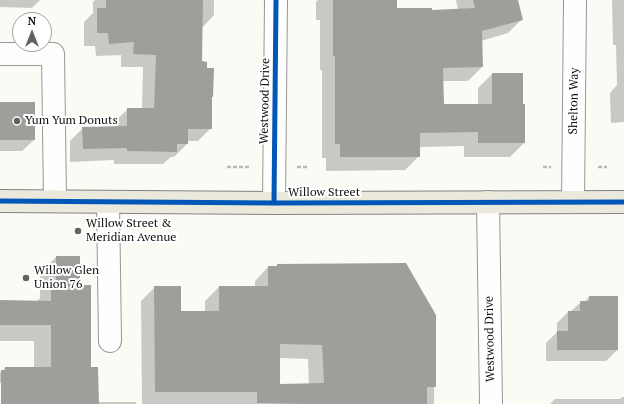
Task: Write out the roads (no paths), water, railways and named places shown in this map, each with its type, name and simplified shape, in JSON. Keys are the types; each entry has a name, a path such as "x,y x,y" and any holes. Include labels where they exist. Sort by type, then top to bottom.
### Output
{"main road":[{"name":"Willow Street","path":"1,202 624,202"}],"street":[{"name":"Westwood Drive","path":"274,203 276,0"},
{"name":"Shelton Way","path":"573,202 575,0"},
{"path":"0,54 52,54 54,201"},
{"path":"108,202 110,341"},
{"name":"Westwood Drive","path":"488,202 491,404"}],"place":[{"name":"Yum Yum Donuts","path":"17,121"},
{"name":"Willow Street & Meridian Avenue","path":"78,231"},
{"name":"Willow Glen Union 76","path":"26,278"}]}
